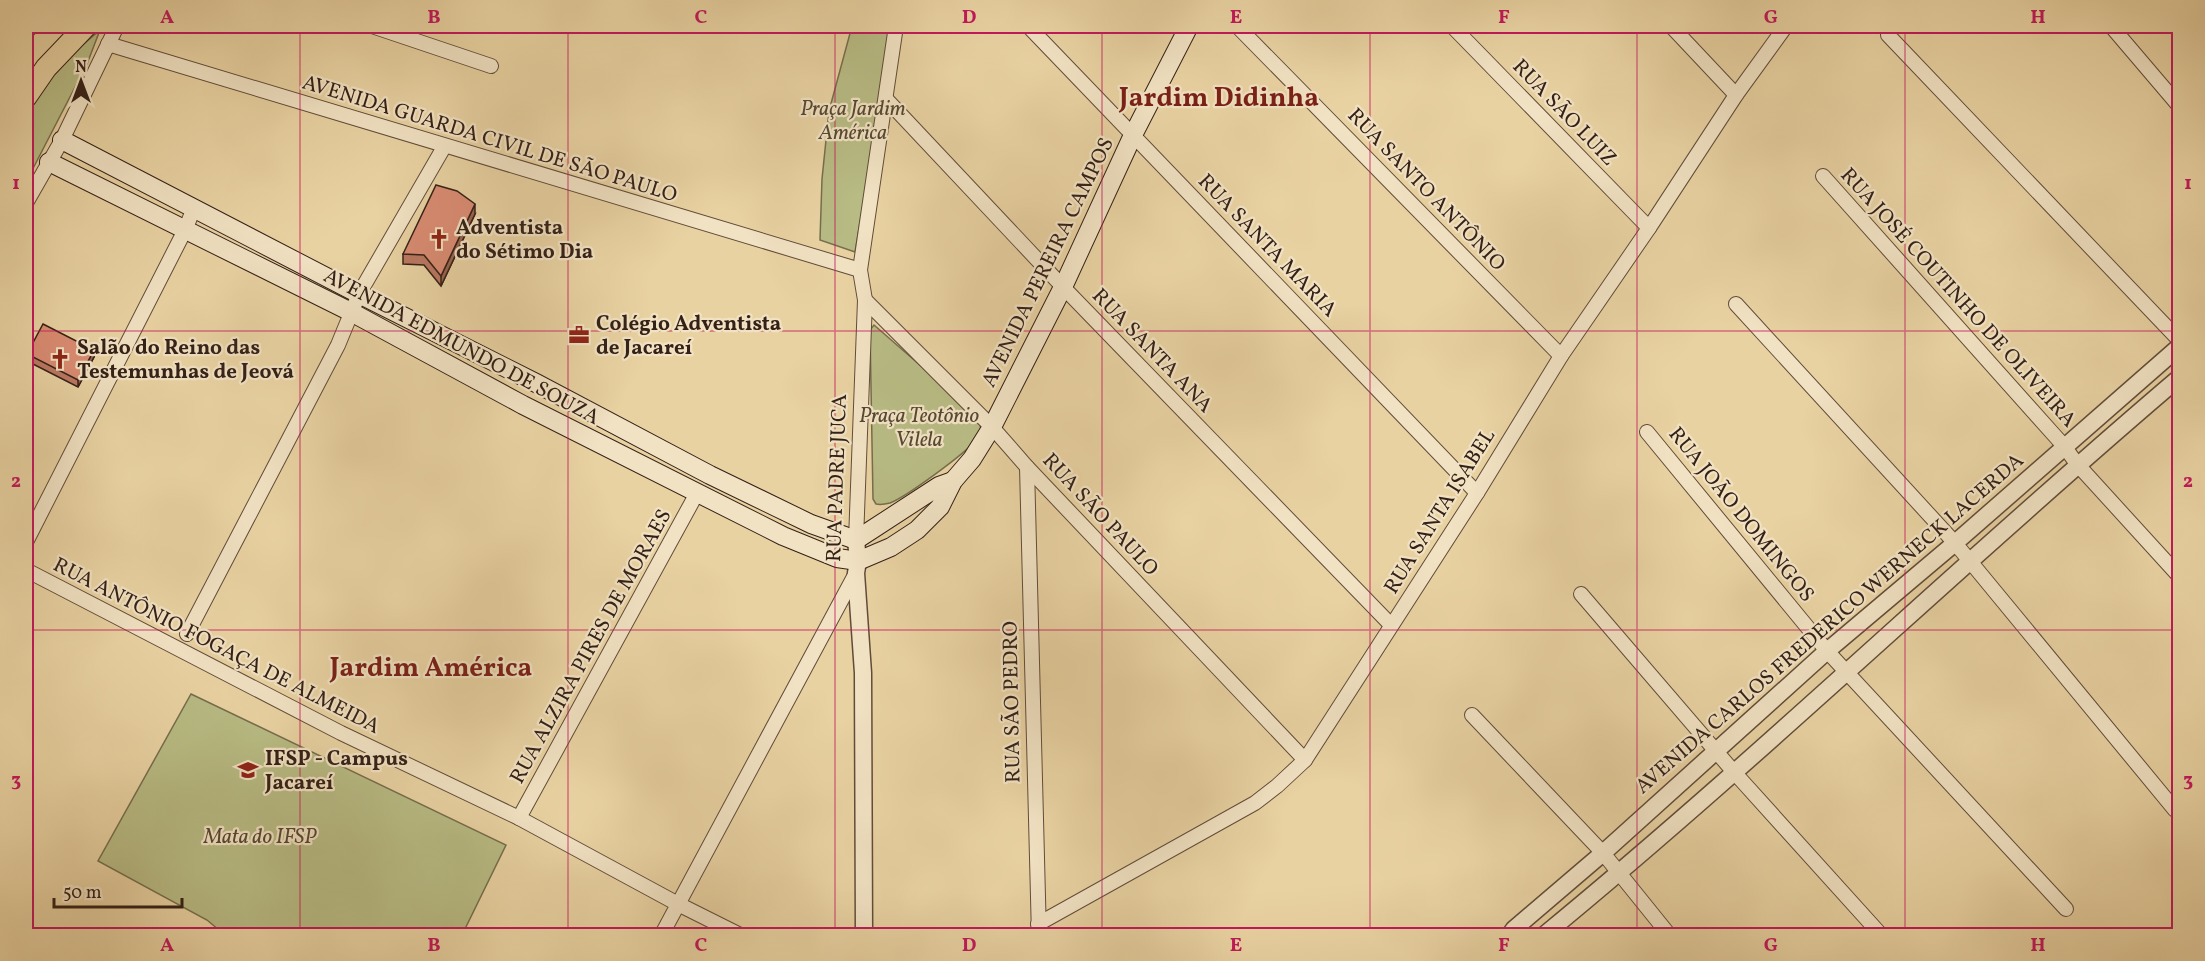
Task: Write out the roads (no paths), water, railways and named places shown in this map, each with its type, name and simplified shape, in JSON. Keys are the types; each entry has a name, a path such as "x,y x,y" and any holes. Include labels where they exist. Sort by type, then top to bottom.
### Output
{"main road":[{"path":"26,97 46,68 86,26"},
{"name":"AVENIDA PEREIRA CAMPOS","path":"857,567 916,530 940,507 953,481 972,459 993,427 1063,287 1133,135 1189,26"},
{"name":"AVENIDA EDMUNDO DE SOUZA","path":"62,140 536,383 710,475 811,524 856,540"},
{"name":"AVENIDA EDMUNDO DE SOUZA","path":"49,162 351,312 523,405 697,493 783,536 857,567"},
{"name":"AVENIDA PEREIRA CAMPOS","path":"856,540 933,490 953,481"}],"street":[{"path":"26,32 32,26"},
{"path":"26,203 62,140 117,26"},
{"path":"372,26 491,66"},
{"name":"RUA PADRE JUCA","path":"864,936 863,673 856,540 865,300 861,270 896,26"},
{"name":"RUA SANTA MARIA","path":"1028,26 1477,493"},
{"name":"RUA SANTO ANTÔNIO","path":"1237,26 1561,356"},
{"name":"RUA SÃO LUIZ","path":"1452,26 1649,228"},
{"path":"1671,26 1736,95"},
{"name":"RUA SANTA ISABEL","path":"1039,930 1255,803 1305,759 1477,493 1561,356 1649,228 1736,95 1786,26"},
{"path":"2111,26 2180,107"},
{"path":"1888,35 2180,341"},
{"name":"AVENIDA GUARDA CIVIL DE SÃO PAULO","path":"108,44 444,147 861,270"},
{"name":"RUA SANTA ANA","path":"887,100 1063,287 1391,625"},
{"path":"187,634 338,345 359,294 444,147"},
{"name":"RUA JOSÉ COUTINHO DE OLIVEIRA","path":"1823,176 2180,577"},
{"path":"26,542 186,230 194,208"},
{"name":"RUA SÃO PAULO","path":"865,300 993,427 1027,467 1305,759"},
{"path":"1736,304 1955,543 2175,810"},
{"name":"AVENIDA CARLOS FREDERICO WERNECK LACERDA","path":"1509,936 1514,929 1603,853 1827,651 1955,543 2180,346"},
{"name":"AVENIDA CARLOS FREDERICO WERNECK LACERDA","path":"1543,936 1620,872 1847,672 2077,464 2180,377"},
{"name":"RUA JOÃO DOMINGOS","path":"1647,432 1827,651 2066,909"},
{"name":"RUA SÃO PEDRO","path":"1027,467 1039,930"},
{"name":"RUA ALZIRA PIRES DE MORAES","path":"519,818 697,493"},
{"path":"661,936 857,567"},
{"name":"RUA ANTÔNIO FOGAÇA DE ALMEIDA","path":"26,570 341,733 519,818 742,936"},
{"path":"1581,594 1716,751 1882,936"},
{"path":"1472,715 1603,853 1670,936"}],"place":[{"name":"Adventista do Sétimo Dia","path":"439,239"},
{"name":"Colégio Adventista de Jacareí","path":"579,335"},
{"name":"Salão do Reino das Testemunhas de Jeová","path":"60,359"},
{"name":"IFSP - Campus Jacareí","path":"248,770"}],"district":[{"name":"Jardim Didinha","path":"1219,97"},
{"name":"Jardim América","path":"431,667"}],"park label":[{"name":"Praça Jardim América","path":"853,120"},
{"name":"Praça Teotônio Vilela","path":"919,427"},
{"name":"Mata do IFSP","path":"260,836"}]}
